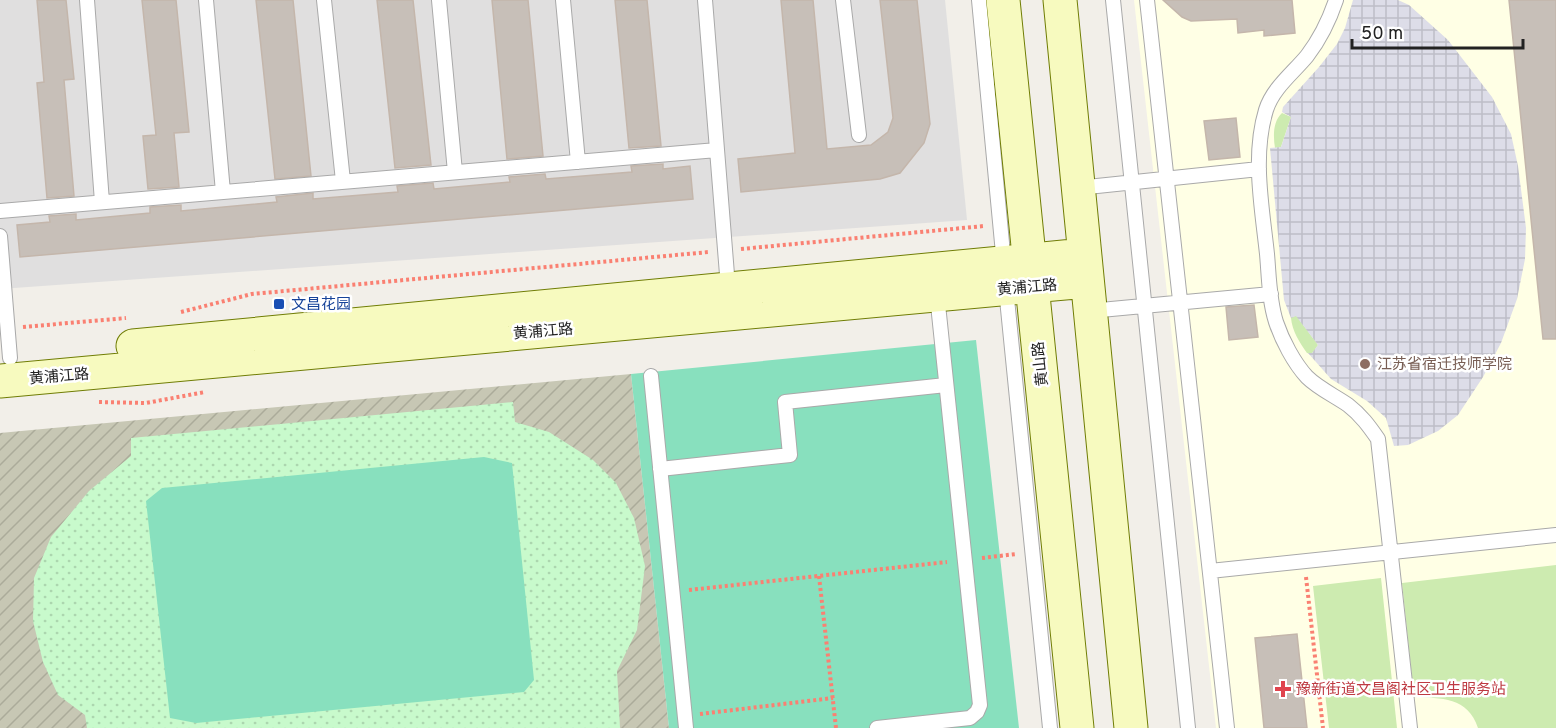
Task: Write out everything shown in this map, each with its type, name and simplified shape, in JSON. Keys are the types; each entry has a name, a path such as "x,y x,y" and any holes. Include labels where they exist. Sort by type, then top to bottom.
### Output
{"street":[{"name":"黄山路","path":"1003,0 1018,274 1077,728"},
{"path":"1060,0 1131,728"},
{"name":"黄浦江路","path":"4,357 1018,274 1087,282"},
{"name":"黄浦江路","path":"4,357 728,287 936,282"}],"lane":[{"path":"87,0 102,202"},
{"path":"206,0 223,192"},
{"path":"324,0 342,182"},
{"path":"439,0 456,172"},
{"path":"563,0 578,162"},
{"path":"705,0 728,287"},
{"path":"843,0 859,135"},
{"path":"979,0 1000,225 1018,274 1033,553 1050,728"},
{"path":"1113,0 1188,728"},
{"path":"1147,0 1227,728"},
{"path":"1336,0 1320,39 1281,83 1266,108 1260,140 1259,169 1270,294 1276,322 1288,349 1307,377 1349,406 1366,421 1378,439 1410,728"},
{"path":"0,211 717,150"},
{"path":"1078,188 1259,169"},
{"path":"0,237 4,357"},
{"path":"877,728 970,718 977,712 980,705 936,282"},
{"path":"1087,282 1145,306 1270,294"},
{"path":"651,376 685,722"},
{"path":"660,469 790,455 785,402 946,385"},
{"path":"1210,571 1556,535"}],"path":[{"path":"179,312 252,294 1000,225"},
{"path":"4,357 134,318"},
{"path":"672,591 1033,553"},
{"path":"1304,560 1323,728"},
{"path":"819,576 836,728"},
{"path":"685,722 833,699"}],"shaded area":[{"path":"0,0 945,0 967,220 0,289"},
{"name":"江苏省宿迁技师学院","path":"1134,0 1556,0 1556,728 1216,728"},
{"path":"1353,0 1398,0 1409,5 1448,40 1492,97 1511,134 1518,166 1526,228 1525,259 1517,299 1501,343 1483,377 1458,415 1438,431 1408,445 1394,446 1386,418 1367,401 1331,379 1308,353 1312,353 1318,345 1296,316 1291,318 1284,300 1270,148 1281,147 1291,117 1282,112 1283,107 1337,44 1345,28"},
{"path":"631,374 669,728 0,728 0,433"}],"green space":[{"path":"1282,113 1291,117 1281,147 1275,148 1274,129"},
{"path":"1296,315 1318,345 1312,354 1307,353 1295,332 1291,318"},
{"path":"976,340 1019,728 669,728 631,374"},
{"path":"513,402 515,422 549,432 593,460 616,483 634,518 645,566 637,630 617,671 620,728 87,728 85,715 58,695 43,662 33,621 34,578 51,537 89,491 131,456 131,438"},
{"path":"484,457 512,463 534,680 524,692 196,723 170,718 146,501 162,488"},
{"path":"1556,565 1556,728 1478,728 1468,710 1452,701 1414,697 1402,583"},
{"path":"1381,578 1397,728 1329,728 1313,586"}],"building":[{"path":"37,0 66,0 74,79 64,80 74,196 47,198 37,83 44,82"},
{"path":"142,0 176,0 189,132 174,133 179,187 148,189 143,136 156,135"},
{"path":"256,0 293,0 311,176 275,179"},
{"path":"377,0 413,0 431,165 395,168"},
{"path":"492,0 528,0 543,156 507,159"},
{"path":"615,0 647,0 661,146 629,148"},
{"path":"781,0 813,0 827,149 871,145 888,132 893,118 880,0 917,0 930,124 924,143 900,173 880,179 741,192 738,159 795,153"},
{"path":"1163,0 1292,0 1295,33 1264,36 1264,30 1238,33 1237,19 1191,21 1182,17"},
{"path":"1509,0 1556,0 1556,339 1543,339"},
{"path":"1236,118 1240,157 1209,160 1204,121"},
{"path":"663,164 663,169 690,166 693,199 20,257 17,225 50,222 49,216 76,214 76,220 150,213 150,207 181,205 181,211 277,202 276,197 313,193 313,199 398,192 397,186 433,183 434,189 510,182 509,177 545,174 546,179 632,172 631,166"},
{"path":"1254,305 1258,337 1229,340 1226,307"},
{"path":"1297,634 1307,728 1264,728 1255,638"}],"place":[{"name":"文昌花园","path":"279,304"},
{"name":"江苏省宿迁技师学院","path":"1365,364"},
{"name":"豫新街道文昌阁社区卫生服务站","path":"1283,689"}]}
